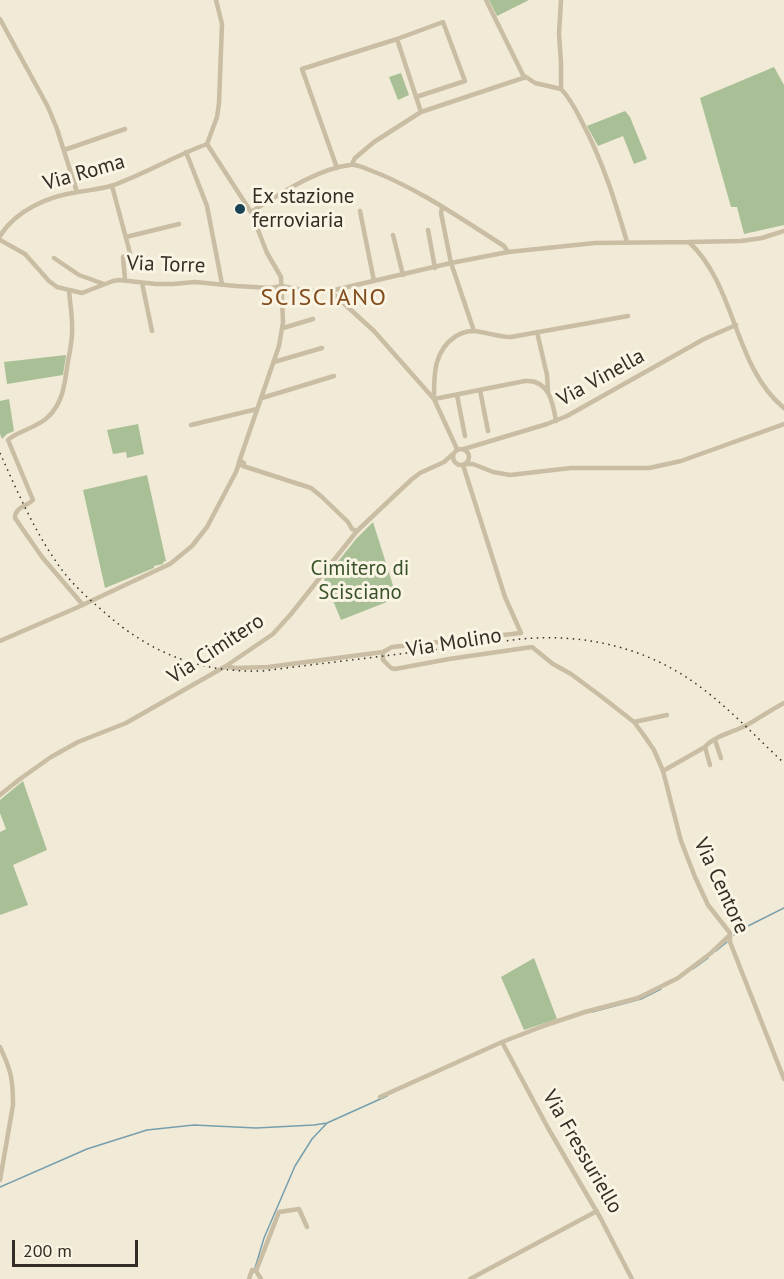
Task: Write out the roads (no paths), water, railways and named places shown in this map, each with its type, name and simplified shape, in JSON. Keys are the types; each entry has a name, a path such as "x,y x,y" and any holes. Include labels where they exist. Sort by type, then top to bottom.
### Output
{"street":[{"path":"0,641 170,564 192,546 207,527 236,472 243,464 243,453 283,328 281,286 280,274 267,253 250,212 207,144 217,117 219,103 222,24 216,0"},
{"path":"486,0 520,70 535,82 561,89 571,102 595,145 610,184 627,242"},
{"path":"561,0 559,34 561,89"},
{"path":"0,19 48,107 77,192"},
{"path":"337,168 302,69 443,22 465,81 416,97"},
{"path":"397,39 421,112"},
{"path":"352,164 355,158 374,142 421,112 526,77"},
{"path":"64,150 125,129"},
{"name":"Via Roma","path":"0,238 8,224 29,209 57,196 112,186 207,144"},
{"path":"186,152 207,206 222,284"},
{"path":"250,212 317,174 352,164 406,187 504,246 508,252"},
{"path":"112,186 130,253 123,256 125,280"},
{"path":"442,208 451,263 474,331"},
{"path":"360,211 374,280"},
{"path":"126,237 179,224"},
{"path":"428,230 435,268"},
{"name":"Via Torre","path":"69,291 82,293 113,281 125,280 142,284 169,285 195,282 271,288 281,286 301,291 330,291 508,252 627,242 741,241 762,238 784,231"},
{"path":"393,235 403,275"},
{"path":"0,238 25,254 52,285 69,291 72,331 60,402 52,414 41,423 8,440 33,500 17,510 15,518 42,557 83,605"},
{"path":"689,242 700,252 710,268 728,304 753,368 771,396 784,408"},
{"path":"54,258 79,274 104,284"},
{"path":"142,284 152,331"},
{"path":"330,291 374,331 434,399 455,452 453,459 457,464"},
{"path":"434,399 436,362 442,349 459,334 474,331 511,337 628,316"},
{"path":"283,328 313,319"},
{"name":"Via Vinella","path":"464,449 563,418 704,339 736,325"},
{"path":"537,332 556,421"},
{"path":"274,362 322,348"},
{"path":"262,398 334,376"},
{"path":"434,399 530,380 539,383 549,393"},
{"path":"480,390 488,430"},
{"path":"457,395 465,436"},
{"path":"192,425 257,410"},
{"path":"555,410 563,418"},
{"path":"441,464 473,464 493,472 510,475 582,468 649,468 681,461 783,424"},
{"path":"464,464 476,446"},
{"path":"455,452 464,449 470,458 485,469"},
{"name":"Via Cimitero","path":"0,795 51,757 78,742 126,723 226,666 273,634 360,529 420,473 441,464 455,452"},
{"path":"243,464 311,488 352,529 360,529"},
{"name":"Via Molino","path":"464,464 505,597 521,633 392,647 383,652 382,657 385,663 395,669 532,647 634,723 654,750 663,771"},
{"path":"349,524 350,542"},
{"path":"226,666 268,668 383,652"},
{"path":"663,771 784,703"},
{"path":"634,723 667,715"},
{"path":"715,740 721,758"},
{"path":"705,747 710,765"},
{"name":"Via Centore","path":"663,771 681,841 695,877 708,905 730,935 729,938 784,1079"},
{"path":"380,1097 502,1042 585,1012 638,998 678,978 730,935"},
{"name":"Via Fressuriello","path":"502,1042 548,1128 597,1211 632,1279"},
{"path":"0,1047 13,1080 13,1105 0,1180"},
{"path":"256,1271 279,1212 299,1209 307,1227"},
{"path":"470,1279 597,1211"},
{"path":"249,1279 252,1270 256,1271"},
{"path":"256,1271 261,1279"}],"waterway":[{"path":"734,935 784,908"},
{"path":"716,951 727,942"},
{"path":"693,969 708,958"},
{"path":"592,1012 641,999 661,989"},
{"path":"0,1187 87,1149 147,1130 194,1125 256,1128 314,1125 327,1123 387,1096"},
{"path":"255,1268 264,1238 295,1166 312,1139 327,1123"}],"railway":[{"path":"0,453 36,528 67,576 87,597 121,626 139,639 177,658 218,668 262,671 521,639 593,641 639,654 683,675 724,706 784,763"}],"place":[{"name":"Ex stazione ferroviaria","path":"240,209"}],"district":[{"name":"SCISCIANO","path":"324,298"}],"park label":[{"name":"Cimitero di Scisciano","path":"360,581"}]}
